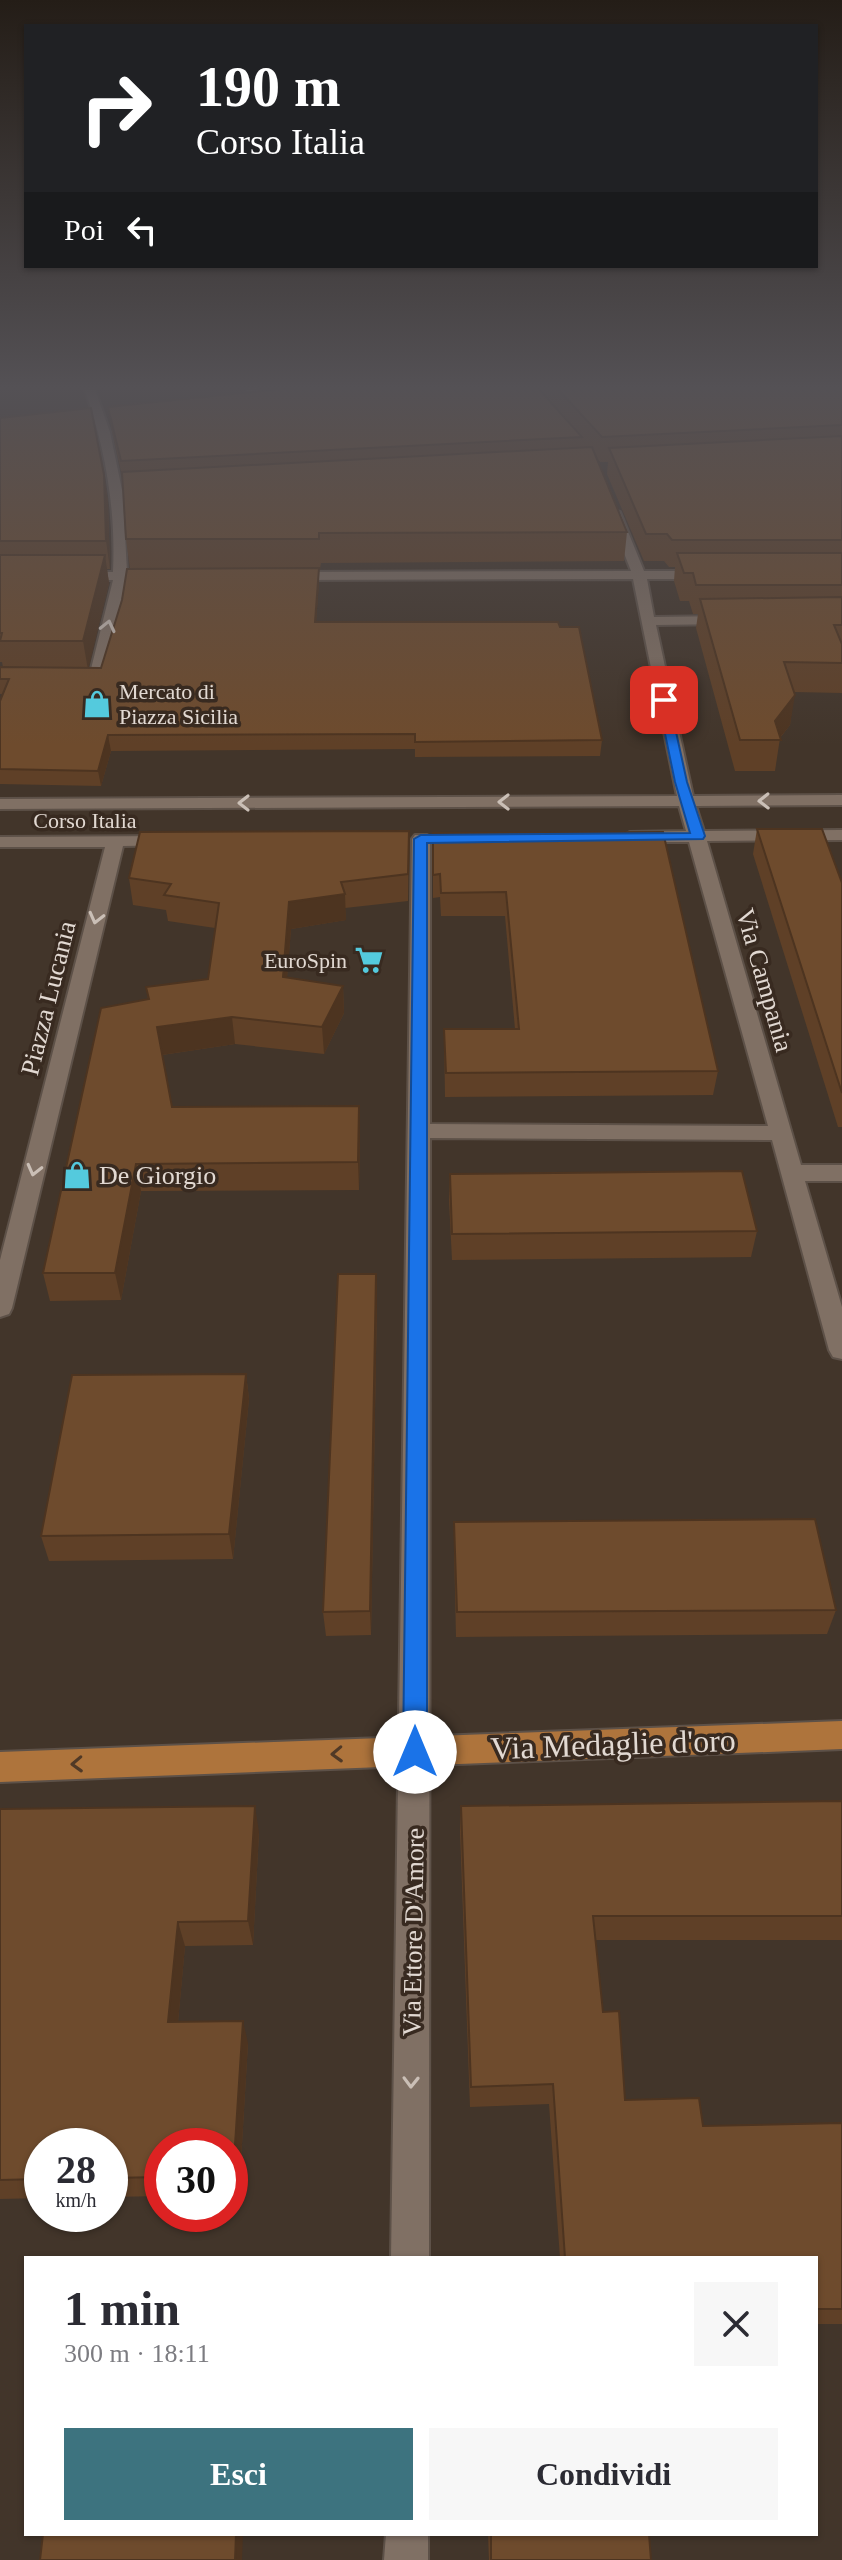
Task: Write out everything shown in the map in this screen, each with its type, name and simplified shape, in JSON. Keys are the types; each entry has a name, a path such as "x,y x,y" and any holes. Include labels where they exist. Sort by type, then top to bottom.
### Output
{"main road":[{"name":"Via Medaglie d'oro","path":"0,1767 842,1735"}],"street":[{"path":"55,677 96,677 120,576 118,506"},
{"name":"Via Campania","path":"611,506 647,621 687,802 842,1350"},
{"path":"278,576 637,585 718,575"},
{"path":"60,576 168,576"},
{"path":"647,621 737,620"},
{"name":"Corso Italia","path":"0,804 842,800"},
{"path":"619,837 842,835"},
{"name":"Via Ettore D'Amore","path":"410,2256 419,1131 418,839"},
{"name":"Corso Italia","path":"0,842 193,841"},
{"name":"Piazza Lucania","path":"0,1308 115,842"},
{"path":"419,1131 781,1133"},
{"path":"792,1173 842,1173"},
{"path":"406,2560 407,2536"}],"building":[{"path":"0,506 105,506 106,541 0,541"},
{"path":"124,506 616,506 627,532 319,533 319,539 126,539"},
{"path":"634,506 842,506 842,540 672,540 667,534 646,534"},
{"path":"677,553 842,553 842,585 696,585 693,573 684,573"},
{"path":"0,555 105,555 83,641 0,641"},
{"path":"319,568 315,622 558,622 560,627 579,627 602,740 415,742 415,734 108,735 98,771 0,769 0,701 9,679 0,679 0,667 101,668 122,600 127,569"},
{"path":"842,597 842,625 834,625 842,644 842,663 784,662 795,695 775,721 781,740 740,740 700,599"},
{"path":"757,829 822,829 842,883 842,1093"},
{"path":"409,831 408,874 341,882 345,894 289,902 283,977 343,986 322,1027 232,1017 157,1027 172,1107 359,1106 358,1162 136,1164 115,1273 43,1273 101,1008 149,999 146,987 208,979 219,903 164,895 171,884 129,878 140,832"},
{"path":"663,832 718,1071 446,1073 444,1029 519,1029 506,892 441,893 440,874 433,875 433,833"},
{"path":"742,1171 757,1231 452,1234 450,1174"},
{"path":"338,1274 376,1274 370,1611 323,1612"},
{"path":"246,1374 229,1534 41,1536 72,1375"},
{"path":"815,1519 836,1610 457,1612 454,1522"},
{"path":"842,1801 842,1916 593,1916 603,2012 619,2011 625,2100 699,2098 703,2126 842,2123 842,2309 818,2309 818,2256 565,2256 553,2084 471,2087 461,1806"},
{"path":"255,1806 248,1921 178,1922 168,2022 243,2021 236,2128 144,2128 144,2177 128,2178 128,2128 24,2128 24,2179 0,2180 0,1809"},
{"path":"43,2536 236,2536 235,2560 40,2560"},
{"path":"491,2536 649,2536 651,2560 491,2560"}],"place":[{"name":"Mercato di Piazza Sicilia","path":"97,704"},
{"name":"EuroSpin","path":"369,960"},
{"name":"De Giorgio","path":"77,1175"}],"route":[{"path":"415,1752 421,839 698,836 681,782 664,700"}]}
